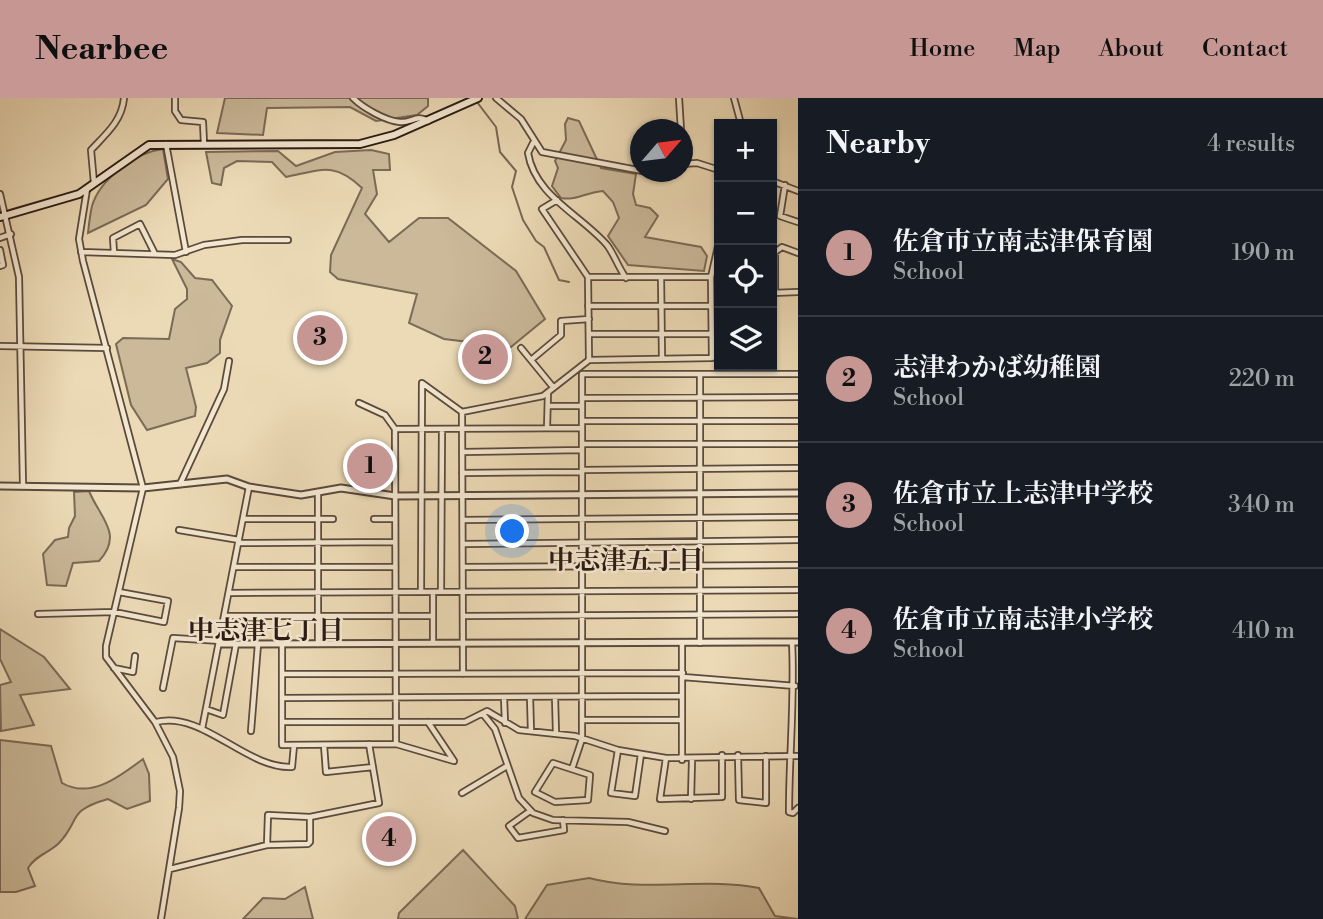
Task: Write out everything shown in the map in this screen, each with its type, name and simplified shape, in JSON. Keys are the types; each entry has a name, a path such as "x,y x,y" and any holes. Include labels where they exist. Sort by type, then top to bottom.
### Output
{"main road":[{"path":"3,216 88,189 141,148 166,144 360,144 394,135 478,98"}],"street":[{"path":"95,185 91,150 122,113 124,98"},
{"path":"175,98 175,111 181,120 203,122 204,144"},
{"path":"353,98 360,105 398,122 417,117 428,121"},
{"path":"496,98 521,119 534,142 548,154 630,169"},
{"path":"679,98 680,119"},
{"path":"734,98 740,119"},
{"path":"534,142 528,153 529,162 542,189 581,218 610,248 613,261 626,278"},
{"path":"166,144 186,252"},
{"path":"693,163 714,168"},
{"path":"775,182 798,191"},
{"path":"788,186 798,183"},
{"path":"788,186 780,216 798,222"},
{"path":"88,189 79,239 81,253 143,488 106,646 106,657 155,722 173,757 180,791 161,919"},
{"path":"0,194 19,277 23,347 23,486"},
{"path":"557,200 542,209 588,277 589,360"},
{"path":"114,253 113,238 140,224 156,255"},
{"path":"0,238 11,234"},
{"path":"81,253 156,255 186,252 204,244 242,240 288,240"},
{"path":"777,251 782,247 798,253"},
{"path":"0,250 3,265 0,267"},
{"path":"421,592 422,383 462,412 543,396 589,360 712,358 711,276 714,269"},
{"path":"588,277 711,276"},
{"path":"661,277 662,358"},
{"path":"777,293 798,292"},
{"path":"588,306 711,306"},
{"path":"531,360 561,335 561,321 589,320"},
{"path":"589,334 711,334"},
{"path":"0,346 107,348"},
{"path":"522,348 551,390 547,428"},
{"path":"180,484 224,389 229,361"},
{"path":"572,769 582,739 582,374 798,374"},
{"path":"700,374 700,643"},
{"path":"582,398 798,397"},
{"path":"359,403 385,415 395,429 397,744"},
{"path":"548,406 582,406"},
{"path":"462,412 463,674"},
{"path":"395,429 798,421"},
{"path":"441,592 442,429"},
{"path":"462,452 700,444 798,444"},
{"path":"462,473 798,468"},
{"path":"0,486 143,488 226,479 249,487 302,495 341,488 395,496 798,493"},
{"path":"202,729 226,617 249,487"},
{"path":"318,492 318,645"},
{"path":"463,520 798,517"},
{"path":"243,519 333,519"},
{"path":"374,519 395,519"},
{"path":"178,530 239,541 395,542"},
{"path":"463,544 798,540"},
{"path":"463,567 798,565"},
{"path":"234,567 395,567"},
{"path":"230,593 798,590"},
{"path":"38,614 114,612 164,622 167,601 119,592"},
{"path":"433,592 433,644"},
{"path":"463,616 798,614"},
{"path":"226,617 433,616"},
{"path":"163,688 173,638 236,644 318,645 795,642 789,813 798,808"},
{"path":"206,709 223,715 236,644"},
{"path":"251,731 258,644"},
{"path":"282,644 282,745 397,744 454,761 427,721"},
{"path":"682,644 682,760"},
{"path":"113,668 133,671 135,656"},
{"path":"282,674 683,675 795,685"},
{"path":"282,698 682,696"},
{"path":"504,697 505,723"},
{"path":"530,697 531,731"},
{"path":"555,697 556,733"},
{"path":"282,722 465,722 487,712 519,730 556,733 618,750 667,758 692,760 722,755 798,756"},
{"path":"482,714 495,729 519,798 530,811 542,818 628,822 666,831"},
{"path":"155,722 174,720 202,729 277,768 292,768 294,745"},
{"path":"582,720 682,720"},
{"path":"267,845 268,815 310,817 379,803 369,744"},
{"path":"324,745 326,772 373,767"},
{"path":"618,750 611,793 635,796 641,754"},
{"path":"667,758 660,799 691,799 722,797 722,755"},
{"path":"738,755 739,800 766,803 766,756"},
{"path":"691,799 692,760"},
{"path":"553,763 572,769 590,775 588,800 555,802 535,792 553,763"},
{"path":"462,793 507,766"},
{"path":"530,811 509,826 518,838 564,830 563,820"},
{"path":"170,869 267,845 307,844 310,842 310,817"}],"shaded area":[{"path":"225,98 428,98 428,106 417,115 376,121 350,107 267,108 263,135 217,133"},
{"path":"568,118 579,121 601,168 630,173 630,182 635,182 633,194 636,205 650,208 658,216 645,237 701,247 707,256 704,271 628,265 608,236 619,218 613,202 603,191 561,198 552,186 558,168 555,161 566,140 565,124"},
{"path":"163,149 168,179 146,205 88,233 96,196 111,177 142,155"},
{"path":"371,150 389,154 390,170 373,170 377,194 365,214 389,242 419,218 448,218 516,271 545,319 511,347 444,339 409,323 417,294 338,279 330,272 331,255 362,188 352,179 327,170 286,177 272,162 237,161 224,168 221,185 212,183 206,152 278,151 296,166 335,152"},
{"path":"172,259 181,262 195,278 212,280 232,306 220,340 220,353 207,363 186,368 196,407 195,416 147,430 131,405 116,344 123,338 169,339 175,309 187,299 187,289"},
{"path":"89,491 108,526 110,542 106,551 99,561 73,563 66,586 47,585 43,554 55,540 68,537 75,516 74,492"},
{"path":"0,629 44,657 70,689 20,695 34,725 1,731 0,685 11,682 0,659"},
{"path":"0,740 51,746 62,783 83,789 114,779 143,759 149,774 150,801 127,809 108,799 86,808 76,817 59,843 28,868 35,886 16,892 0,892"},
{"path":"463,850 515,906 518,919 398,919 399,913"},
{"path":"589,878 631,884 717,884 759,888 775,916 798,919 525,919 547,885"},
{"path":"305,887 313,919 243,919 263,898 285,899"}],"waterway":[{"path":"477,102 496,127 500,152 516,171 512,187 523,220 536,241 544,247 559,280 569,282"}],"place":[{"name":"佐倉市立上志津中学校","path":"320,338"},
{"name":"志津わかば幼稚園","path":"485,357"},
{"name":"佐倉市立南志津保育園","path":"370,466"},
{"name":"佐倉市立南志津小学校","path":"389,839"}],"district":[{"name":"中志津五丁目","path":"626,561"},
{"name":"中志津七丁目","path":"266,631"}]}
